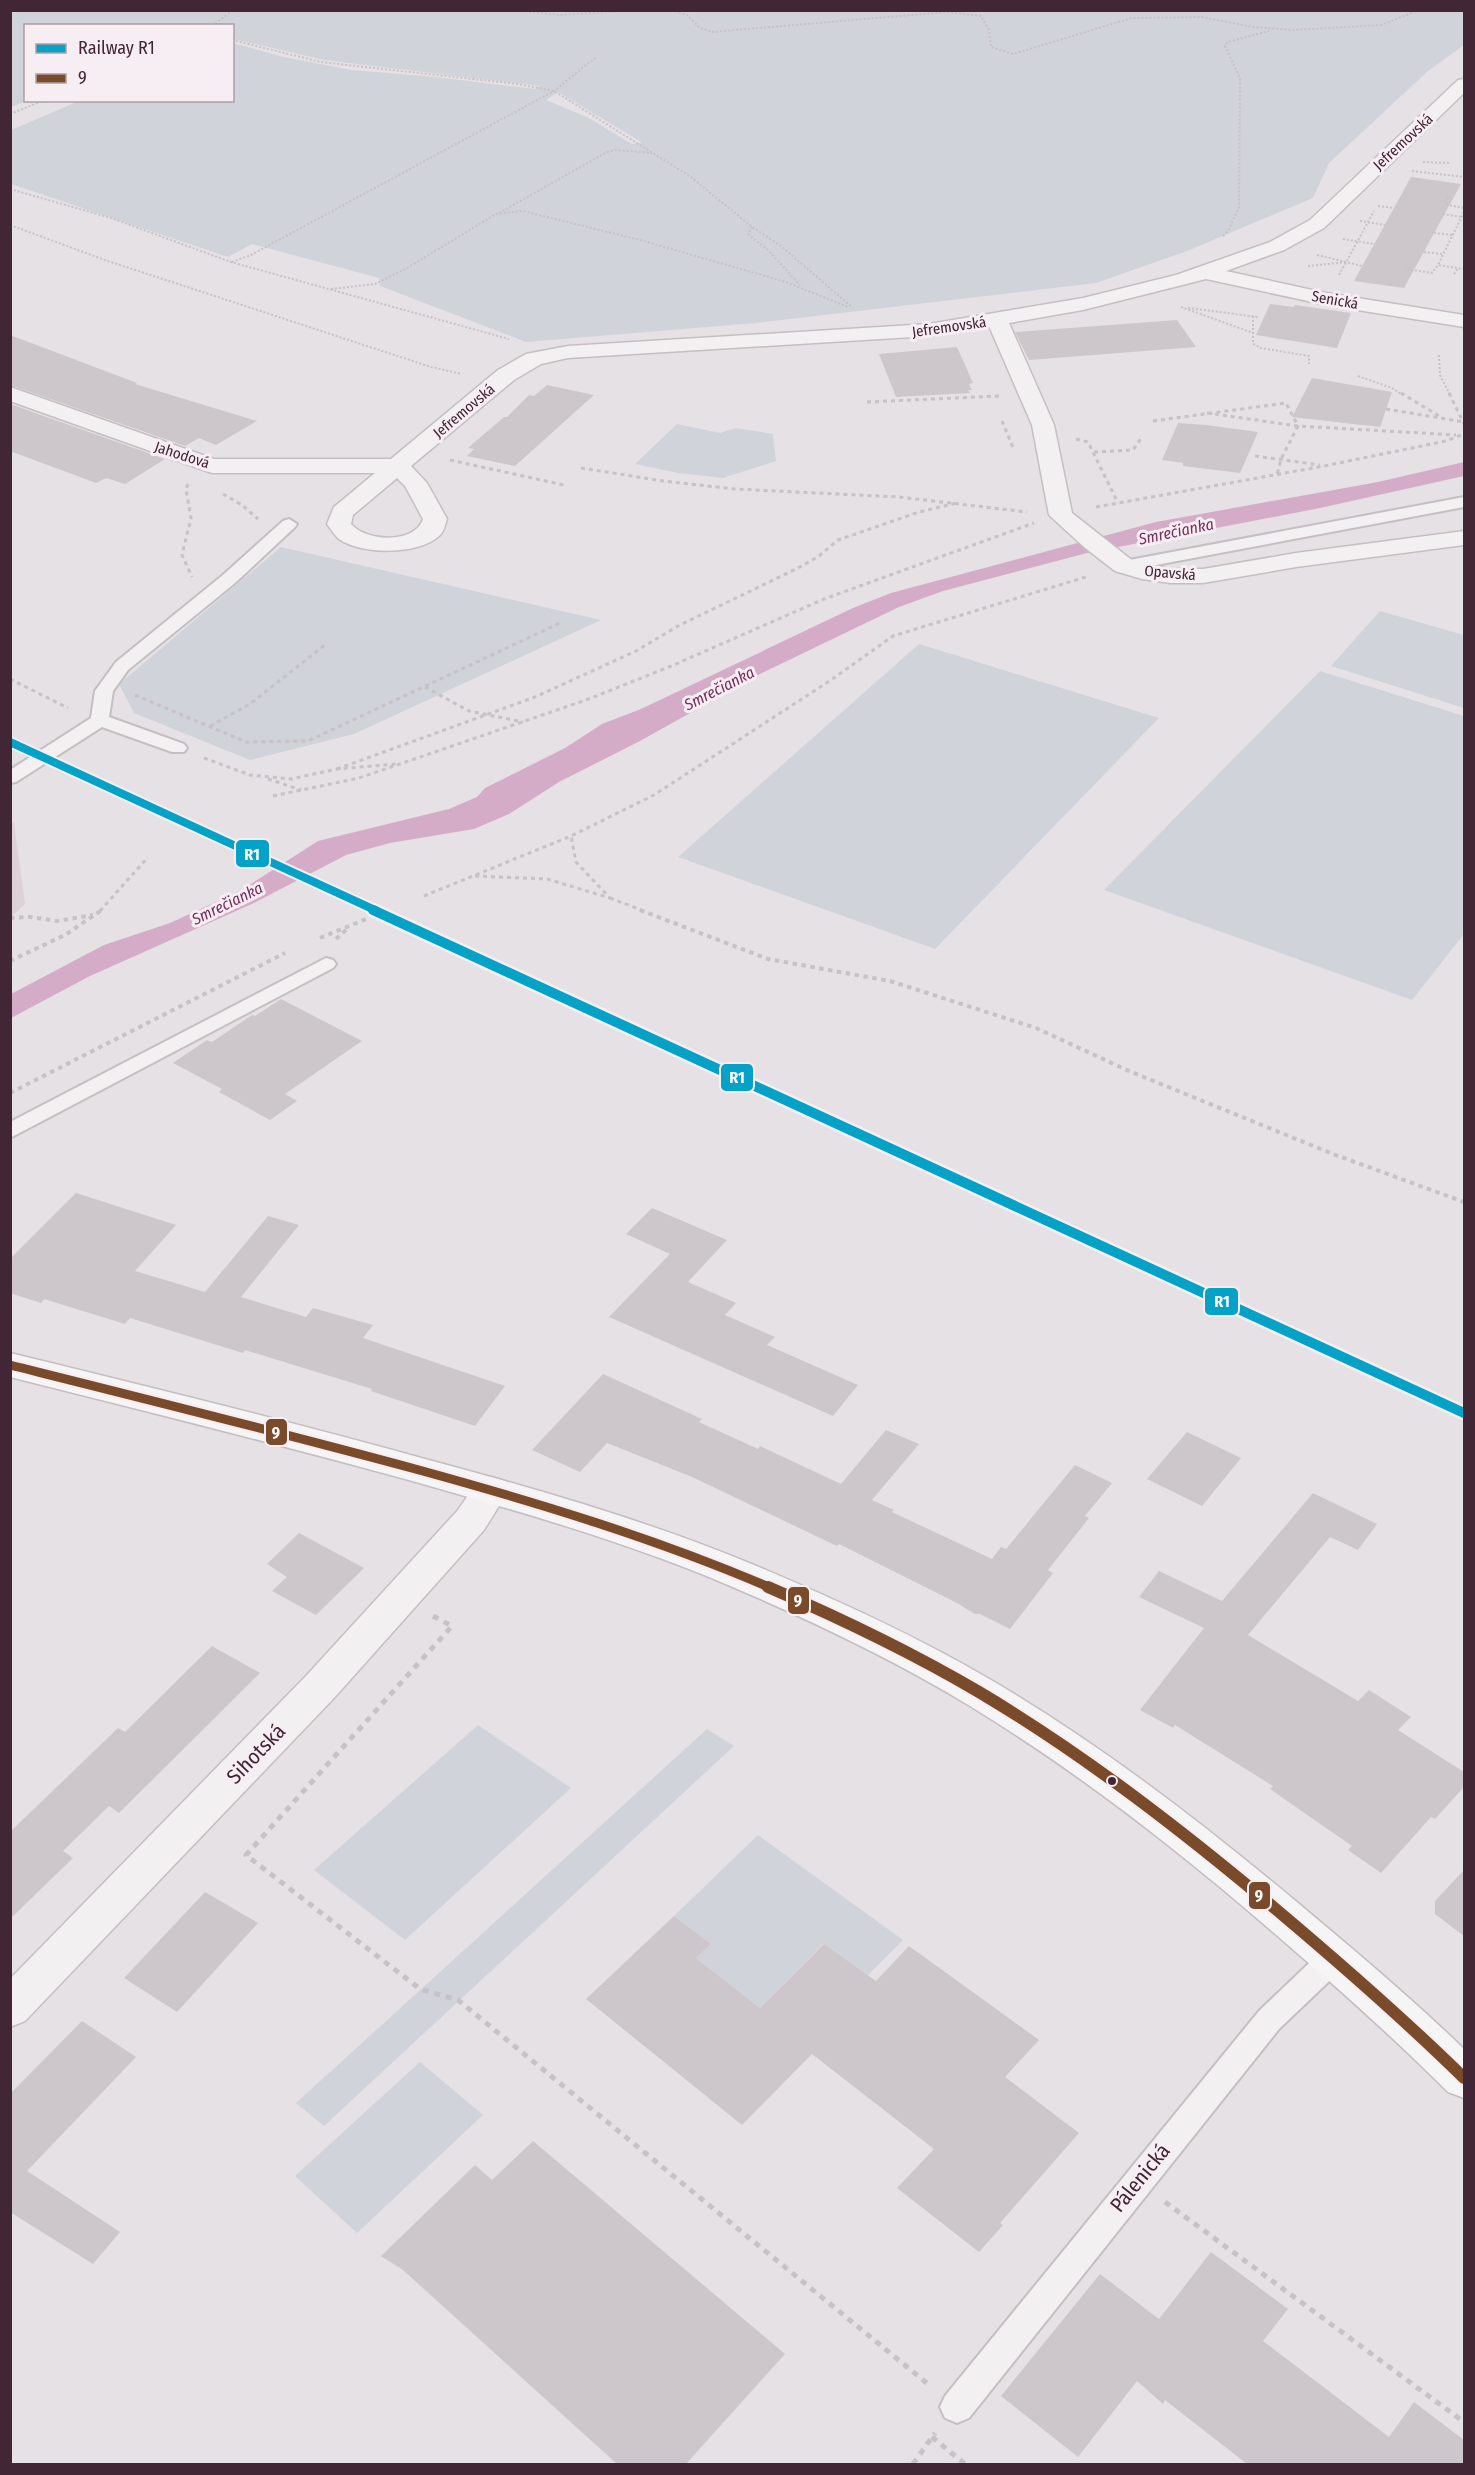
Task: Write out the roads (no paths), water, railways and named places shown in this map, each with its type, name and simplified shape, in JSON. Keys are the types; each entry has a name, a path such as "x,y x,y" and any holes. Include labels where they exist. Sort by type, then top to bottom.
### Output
{"main road":[{"path":"10,1365 276,1431 490,1490 597,1522 696,1557 777,1590 941,1671 1005,1708 1099,1770 1233,1873 1334,1959 1464,2078"}],"street":[{"name":"Jefremovská","path":"399,466 497,383 534,359 568,352 909,332 997,320 1126,295 1213,270 1277,246 1317,224 1464,84"},
{"name":"Senická","path":"1213,270 1326,299 1464,321"},
{"name":"Opavská","path":"997,320 1043,425 1057,518 1124,566 1142,572 1170,576 1203,576 1296,560 1464,538"},
{"name":"Jahodová","path":"10,393 199,471 227,467 399,466"},
{"name":"Sihotská","path":"10,2008 320,1686 471,1520 490,1490"}],"lane":[{"path":"1124,566 1464,502"},
{"path":"100,720 100,706 104,691 117,672 200,603 289,524"},
{"path":"100,720 178,748"},
{"path":"10,778 100,720"},
{"path":"10,1131 326,963"},
{"name":"Pálenická","path":"957,2407 1269,2020 1334,1959"}],"water":[{"name":"Smrečianka","path":"1464,462 1464,476 1320,508 1087,553 943,591 899,607 758,675 640,741 559,782 509,814 474,829 390,843 346,855 254,903 90,976 11,1018 11,994 104,945 170,923 240,891 318,841 449,809 477,797 485,788 565,748 602,724 641,709 853,608 891,593 1156,522 1378,482"}],"rail line":[{"name":"R1","path":"10,742 1464,1413"}]}
